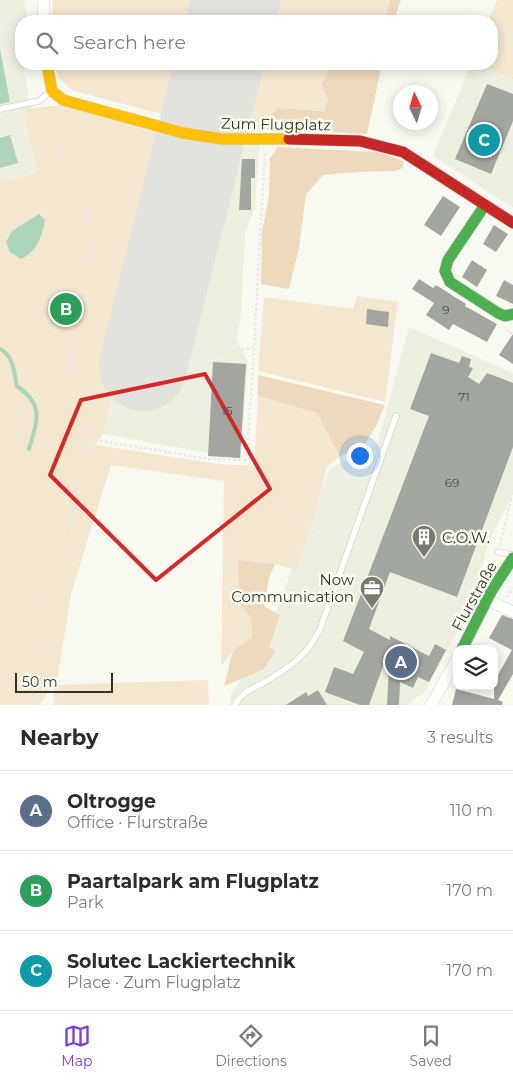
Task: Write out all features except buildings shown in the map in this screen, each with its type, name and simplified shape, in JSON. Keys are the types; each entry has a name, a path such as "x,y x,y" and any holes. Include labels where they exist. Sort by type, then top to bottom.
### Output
{"street":[{"path":"43,15 44,0"},
{"path":"48,70 52,91"},
{"name":"Zum Flugplatz","path":"52,91 62,100 200,136 222,139 301,138 384,144 402,152 513,223"},
{"path":"486,204 448,260 445,268 446,276 450,282 498,313 506,316 513,314"},
{"name":"Flurstraße","path":"464,645 513,556"},
{"path":"488,600 513,612"},
{"path":"431,705 453,667"}],"lane":[{"path":"0,109 39,101 52,91"},
{"path":"234,705 240,696 283,671 310,648 320,629 396,416"},
{"path":"498,552 513,556"}],"path":[{"path":"16,705 45,654 45,603 63,558 78,481 90,439 78,405 72,370 76,312 91,241 88,210 66,180 62,156 69,102"},
{"path":"273,139 264,154 247,452 250,467 264,488 290,515 326,542"},
{"path":"212,354 254,348"},
{"path":"90,439 209,459 249,460"}],"highlighted area":[{"path":"205,374 270,489 156,580 50,475 81,400"}],"shaded area":[{"path":"0,0 24,0 27,15 15,15 15,70 24,70 31,108 23,113 37,172 0,183"},
{"path":"53,0 205,0 201,15 52,15"},
{"path":"206,0 268,0 264,15 202,15"},
{"path":"269,0 390,0 386,15 265,15"},
{"path":"390,0 401,0 396,15 386,15"},
{"path":"497,0 513,0 513,80 494,70 498,70 498,15 491,15"},
{"path":"0,49 10,102 0,104"},
{"path":"57,70 185,70 172,117 71,90 58,77"},
{"path":"189,70 251,70 236,131 260,133 255,207 245,233 241,315 236,338 248,362 241,459 103,434"},
{"path":"252,70 330,70 321,85 328,98 324,111 277,108 262,129 237,130"},
{"path":"330,70 381,70 367,134 262,129 277,108 324,111 328,98 321,85"},
{"path":"469,70 494,70 513,80 513,208 433,156"},
{"path":"62,105 171,137 103,434 95,445 218,464 254,466 258,396 318,413 340,456 327,467 313,521 296,570 275,564 238,561 251,617 252,637 233,650 221,666 224,481 111,465 71,594 58,676 40,705 0,705 0,183 37,172 23,112 31,108"},
{"path":"10,135 18,163 0,168 0,138"},
{"path":"278,147 379,152 403,161 403,168 395,171 323,175 306,194 299,248 289,289 261,284 262,232 269,195 270,158"},
{"path":"39,214 45,220 40,238 35,248 21,259 10,252 6,242 12,231"},
{"path":"357,296 398,302 385,402 258,371 264,297 353,309"},
{"path":"409,327 513,373 513,494 489,541 472,604 426,690 408,705 230,705 231,694 263,647 329,469 377,445"},
{"path":"258,375 385,405 376,426 363,447 340,456 317,413 258,396"},
{"path":"238,560 275,564 269,578 264,606 280,615 269,648 276,650 264,669 224,686 233,650 252,637 251,617 240,604"},
{"path":"208,680 209,705 54,705 53,685"}],"waterway":[{"path":"0,349 11,360 17,386 26,393 35,407 36,422 29,449"}],"runway":[{"path":"232,15 236,0"},
{"path":"143,367 217,70"}],"traffic: fast":[{"path":"485,205 448,260 445,271 450,282 498,313 505,316 513,314"},
{"path":"464,645 492,590 513,558"}],"traffic: slow":[{"path":"48,70 52,91 63,100 183,133 222,139 289,139"}],"traffic: jam":[{"path":"289,139 360,141 403,152 513,223"}],"place":[{"name":"Solutec Lackiertechnik","path":"484,140"},
{"name":"Paartalpark am Flugplatz","path":"66,309"},
{"name":"C.O.W.","path":"424,558"},
{"name":"Now Communication","path":"372,609"},
{"name":"Oltrogge","path":"401,662"}]}
